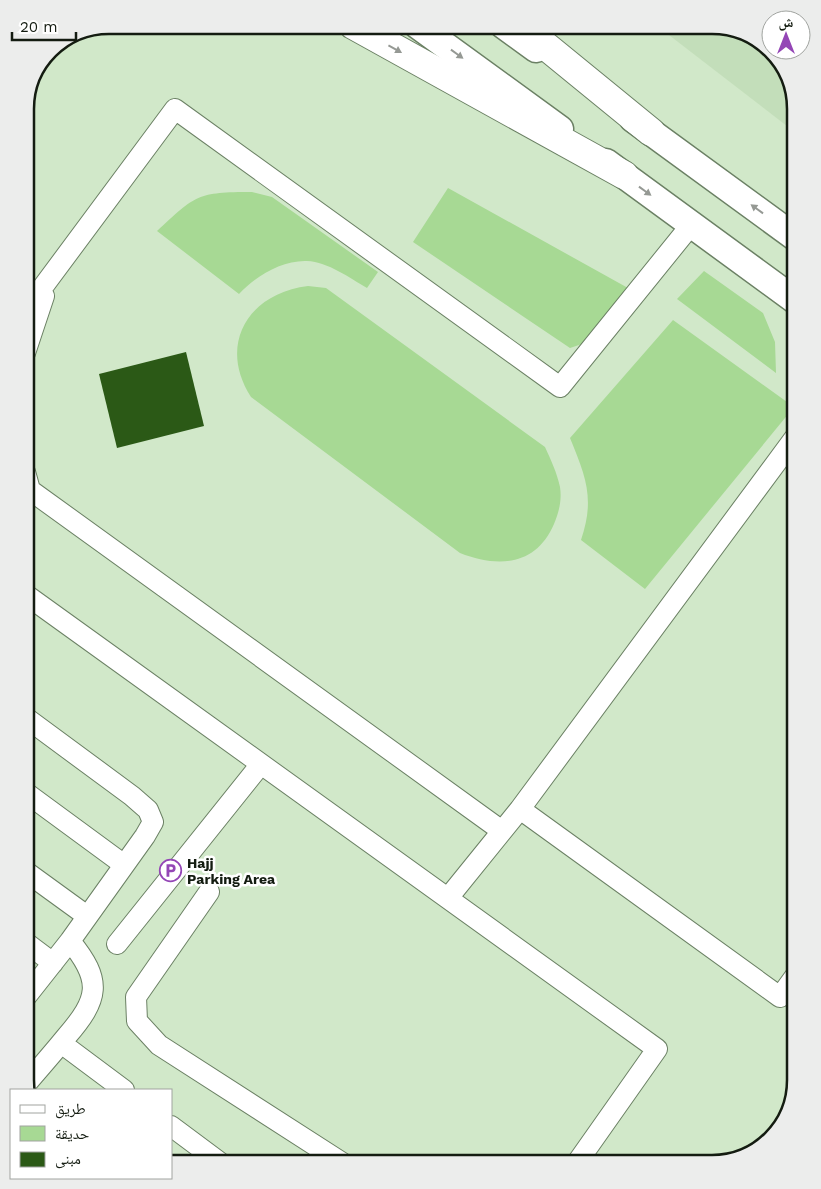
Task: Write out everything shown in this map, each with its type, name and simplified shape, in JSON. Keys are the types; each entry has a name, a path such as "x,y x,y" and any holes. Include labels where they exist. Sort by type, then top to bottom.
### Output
{"highway":[{"path":"369,34 624,175"},
{"path":"531,34 650,132"}],"main road":[{"path":"429,34 787,294"},
{"path":"515,34 787,231"}],"street":[{"path":"34,299 176,109 560,387 691,225"},
{"path":"34,325 49,279"},
{"path":"448,898 520,809 787,448"},
{"path":"34,493 502,831"},
{"path":"34,600 657,1049 582,1155"},
{"path":"34,724 148,810 153,822 145,836 70,940 34,986"},
{"path":"117,944 261,764"},
{"path":"34,799 123,864"},
{"path":"520,809 780,996 787,987"},
{"path":"34,878 87,916"},
{"path":"209,892 136,996 138,1021 159,1044 330,1155"},
{"path":"34,1080 61,1043 84,1016 92,999 92,981 86,960 70,940"},
{"path":"34,949 52,963"},
{"path":"61,1043 123,1089"},
{"path":"172,1127 210,1155"}],"shaded area":[{"path":"668,34 727,35 754,46 761,51 761,60 770,60 782,80 787,99 787,126"}],"green space":[{"path":"448,188 628,288 588,342 570,348 413,242"},
{"path":"252,192 272,197 378,272 367,288 323,264 298,261 279,266 261,275 239,294 157,231 198,198 219,193"},
{"path":"704,271 763,313 775,342 776,373 677,299"},
{"path":"308,286 326,288 545,447 554,467 561,492 559,510 554,524 546,538 537,548 526,556 502,561 488,561 460,553 251,397 241,377 237,358 239,340 245,324 255,310 269,299 287,291"},
{"path":"673,320 787,402 787,416 645,589 581,540 587,512 587,488 570,438"}],"building":[{"path":"186,352 204,426 117,448 99,374"}],"place":[{"name":"Hajj Parking Area","path":"171,871"}]}
